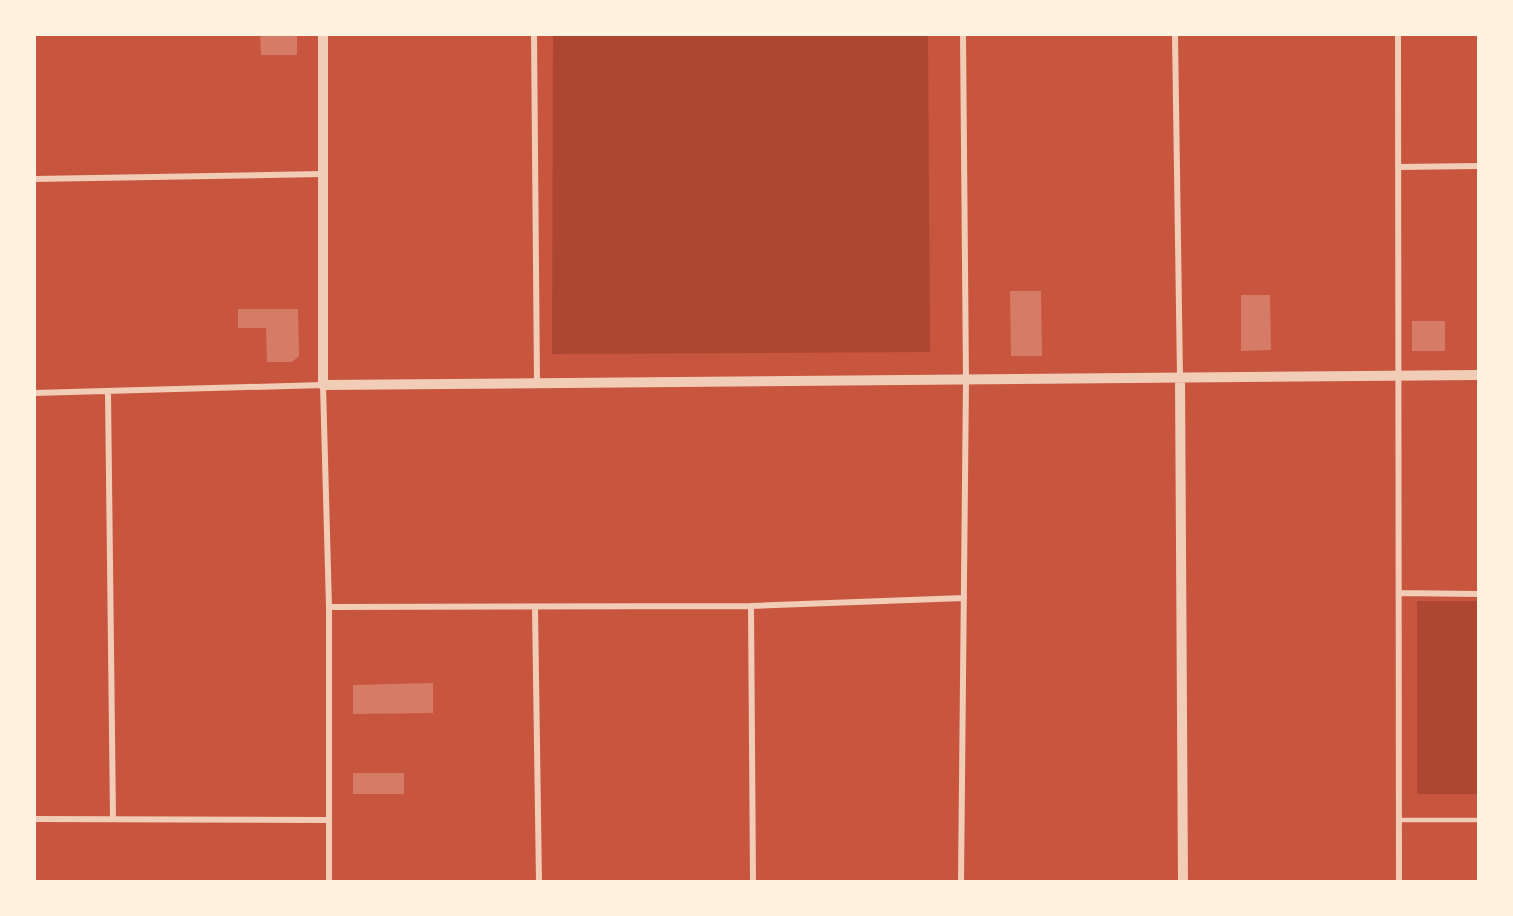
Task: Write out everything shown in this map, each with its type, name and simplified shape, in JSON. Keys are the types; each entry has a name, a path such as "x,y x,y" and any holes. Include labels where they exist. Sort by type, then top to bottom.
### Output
{"street":[{"path":"323,34 323,385 329,607 329,882"},
{"path":"534,34 537,383"},
{"path":"961,882 966,380 963,34"},
{"path":"1175,34 1184,882"},
{"path":"1398,34 1400,882"},
{"path":"1398,167 1479,166"},
{"path":"34,179 323,174"},
{"path":"34,393 323,385 1479,375"},
{"path":"108,392 113,819"},
{"path":"1399,593 1479,594"},
{"path":"329,607 751,606 964,598"},
{"path":"751,606 753,882"},
{"path":"535,608 539,882"},
{"path":"34,819 329,820"}],"lane":[{"path":"1399,820 1479,820"}],"shaded area":[{"path":"553,35 928,35 930,352 552,354"},
{"path":"1417,601 1478,601 1478,794 1417,794"}],"building":[{"path":"260,34 297,34 297,55 261,55"},
{"path":"1010,291 1041,291 1042,356 1011,356"},
{"path":"1241,295 1270,295 1271,350 1241,351"},
{"path":"238,309 298,309 299,356 292,362 267,362 266,328 238,328"},
{"path":"1412,321 1445,321 1445,351 1412,351"},
{"path":"433,683 433,713 353,714 353,685"},
{"path":"353,773 404,773 404,794 353,794"}]}
